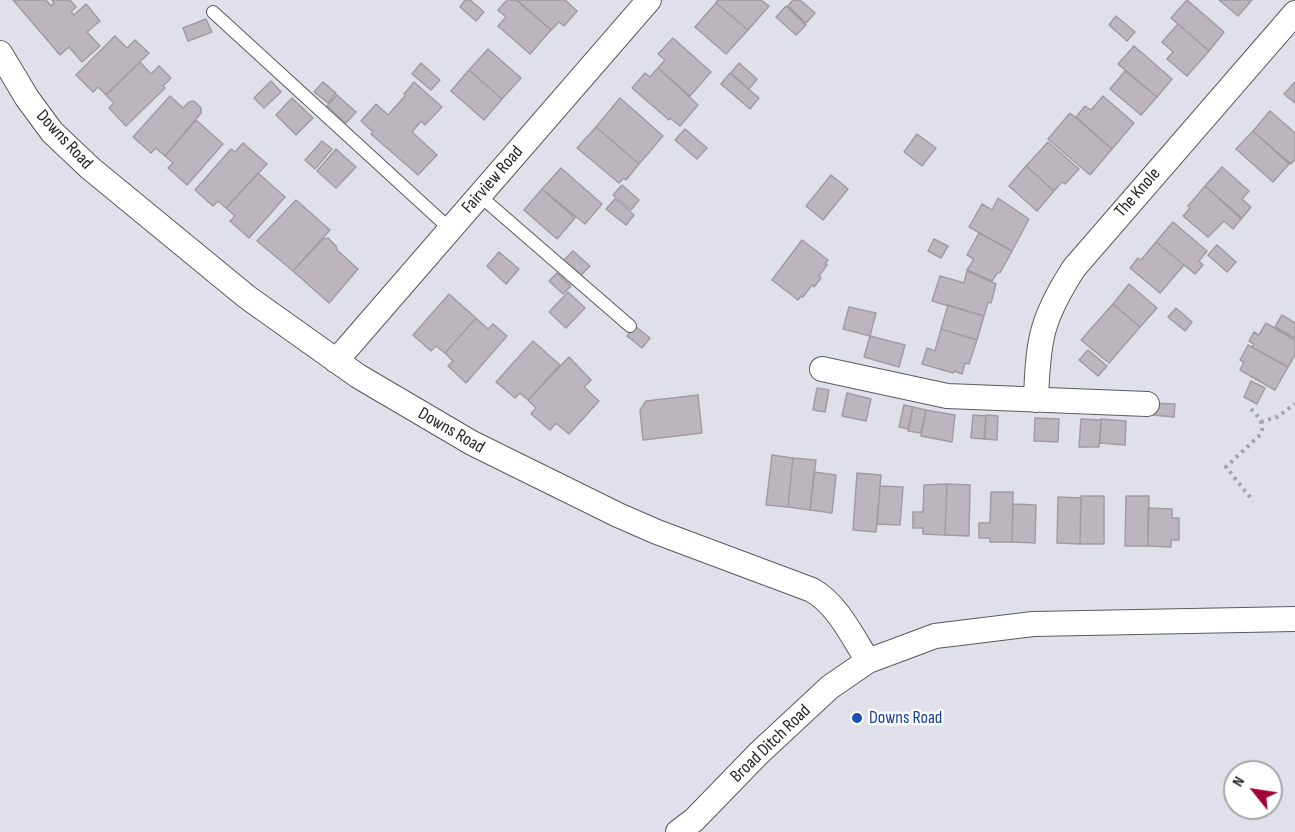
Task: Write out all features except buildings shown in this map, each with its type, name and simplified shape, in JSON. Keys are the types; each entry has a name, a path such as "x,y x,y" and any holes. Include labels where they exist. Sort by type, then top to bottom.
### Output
{"street":[{"name":"Fairview Road","path":"336,361 649,0"},
{"name":"The Knole","path":"1036,400 1038,355 1044,324 1055,297 1074,268 1295,13"},
{"name":"Downs Road","path":"0,53 27,98 52,132 90,168 239,290 336,361 463,438 567,491 657,532 812,590 823,597 837,612 868,661"},
{"path":"822,369 947,396 1147,404"},
{"path":"868,661 935,636 1033,624 1295,619"},
{"name":"Broad Ditch Road","path":"678,832 694,820 759,753 830,687 868,661"}],"lane":[{"path":"213,12 450,229"},
{"path":"480,196 630,326"}],"path":[{"path":"1261,422 1277,417 1295,404"},
{"path":"1251,408 1261,422 1263,429 1261,434 1226,467 1253,501"}],"place":[{"name":"Downs Road","path":"857,718"}]}
